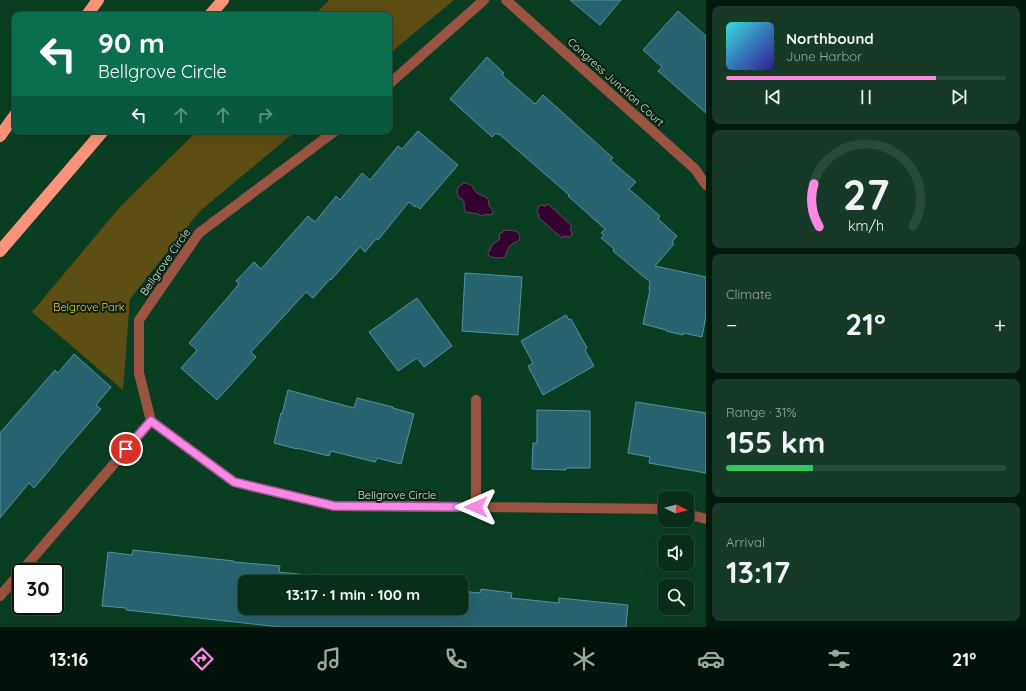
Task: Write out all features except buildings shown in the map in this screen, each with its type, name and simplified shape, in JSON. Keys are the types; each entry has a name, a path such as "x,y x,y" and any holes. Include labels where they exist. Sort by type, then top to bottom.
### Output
{"highway":[{"path":"89,12 98,0"},
{"path":"213,12 223,0"},
{"path":"0,136 12,119"},
{"path":"0,251 100,134"}],"street":[{"path":"392,81 484,0"},
{"name":"Congress Junction Court","path":"506,0 695,169 706,185"},
{"name":"Bellgrove Circle","path":"331,134 199,233 139,320 139,374 151,421 234,482 334,506 658,509"},
{"path":"476,400 476,507"},
{"path":"0,596 151,421"},
{"path":"694,516 706,519"}],"green space":[{"path":"329,0 454,0 392,52 392,12 317,12"},
{"name":"Belgrove Park","path":"194,134 292,134 200,211 130,299 123,390 32,312 119,208"}],"shaded area":[{"path":"465,183 471,186 477,193 487,198 489,206 493,210 491,215 486,214 482,216 466,212 463,201 457,193 459,187"},
{"path":"548,204 572,226 570,228 572,233 571,236 564,236 562,238 538,217 539,215 537,212 539,206 546,206"},
{"path":"506,230 516,231 520,235 519,240 509,247 505,257 494,258 488,255 492,245 500,239 499,234"}],"route":[{"path":"126,449 151,421 234,482 334,506 476,507"}]}
